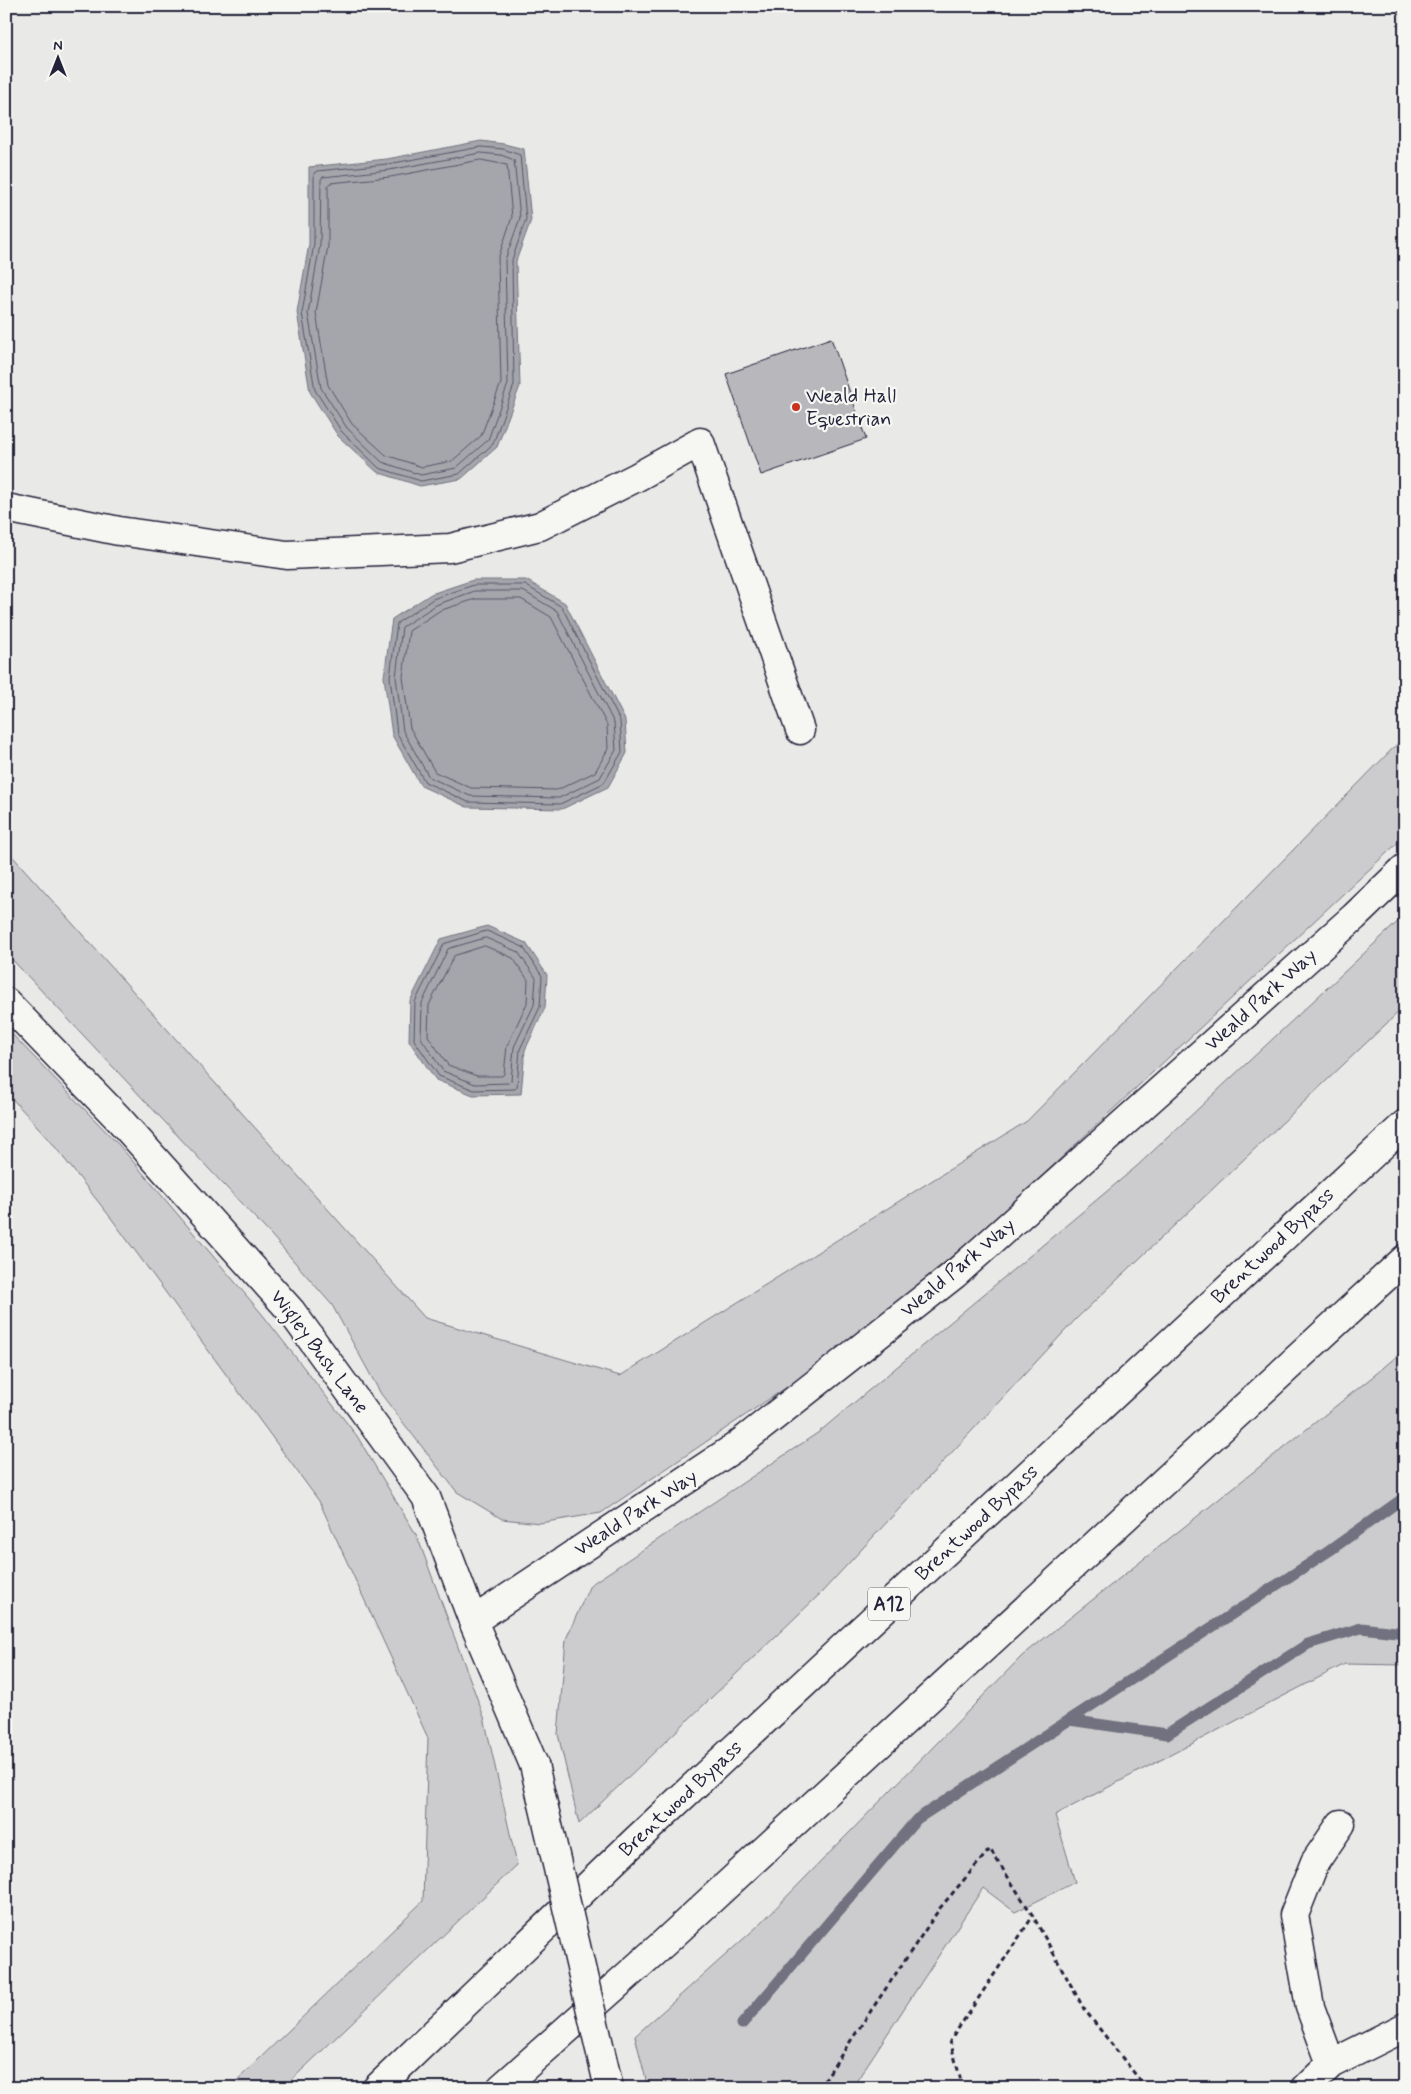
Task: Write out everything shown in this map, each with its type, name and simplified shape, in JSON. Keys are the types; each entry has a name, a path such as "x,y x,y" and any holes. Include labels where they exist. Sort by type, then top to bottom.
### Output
{"main road":[{"path":"6,508 119,531 287,555 450,548 540,526 637,477 700,442 800,730"},
{"name":"Weald Park Way","path":"473,1621 734,1448 955,1274 1354,917 1405,868"},
{"name":"Wigley Bush Lane","path":"6,1002 118,1118 291,1311 426,1497 473,1621 534,1765 609,2088"},
{"name":"Brentwood Bypass","path":"377,2088 637,1839 1405,1124"},
{"path":"501,2088 671,1936 1405,1259"},
{"path":"1331,2064 1310,2007 1294,1915 1315,1862 1341,1824"},
{"path":"1306,2088 1331,2064 1405,2027"}],"path":[{"path":"819,2088 940,1908 990,1849 1033,1916 1084,2009 1146,2088"},
{"path":"963,2088 950,2041 1033,1916"}],"shaded area":[{"path":"1405,736 1405,836 996,1219 834,1355 601,1513 540,1523 502,1519 457,1492 381,1394 332,1305 272,1236 6,953 6,849 425,1318 620,1376 1027,1121"},
{"path":"1405,915 1405,1006 1076,1319 821,1593 579,1824 558,1734 566,1639 590,1585 819,1432 1136,1167"},
{"path":"6,1028 119,1145 262,1314 357,1436 417,1536 484,1717 517,1865 283,2088 229,2088 423,1901 428,1738 319,1501 111,1218 48,1138 6,1092"},
{"path":"1405,1349 1405,1665 1345,1664 1055,1815 1075,1882 1015,1912 983,1888 852,2088 648,2088 635,2036 759,1925 1022,1656"}],"water":[{"path":"481,141 524,149 531,220 516,261 520,386 497,447 461,479 420,486 377,472 338,436 310,392 297,312 309,244 309,167 387,159"},
{"path":"473,580 526,580 565,603 625,720 627,753 608,787 562,809 467,807 421,786 392,735 384,677 392,619 431,594"},
{"path":"487,926 526,943 547,975 545,1008 525,1050 521,1094 473,1095 436,1080 409,1041 410,1001 441,939"}],"building":[{"name":"Weald Hall Equestrian","path":"831,338 866,439 761,475 726,374"}],"waterway":[{"path":"742,2024 917,1819 1329,1551 1405,1497"},
{"path":"1069,1720 1167,1734 1308,1644 1361,1628 1405,1633"}],"place":[{"name":"Weald Hall Equestrian","path":"796,407"}]}
